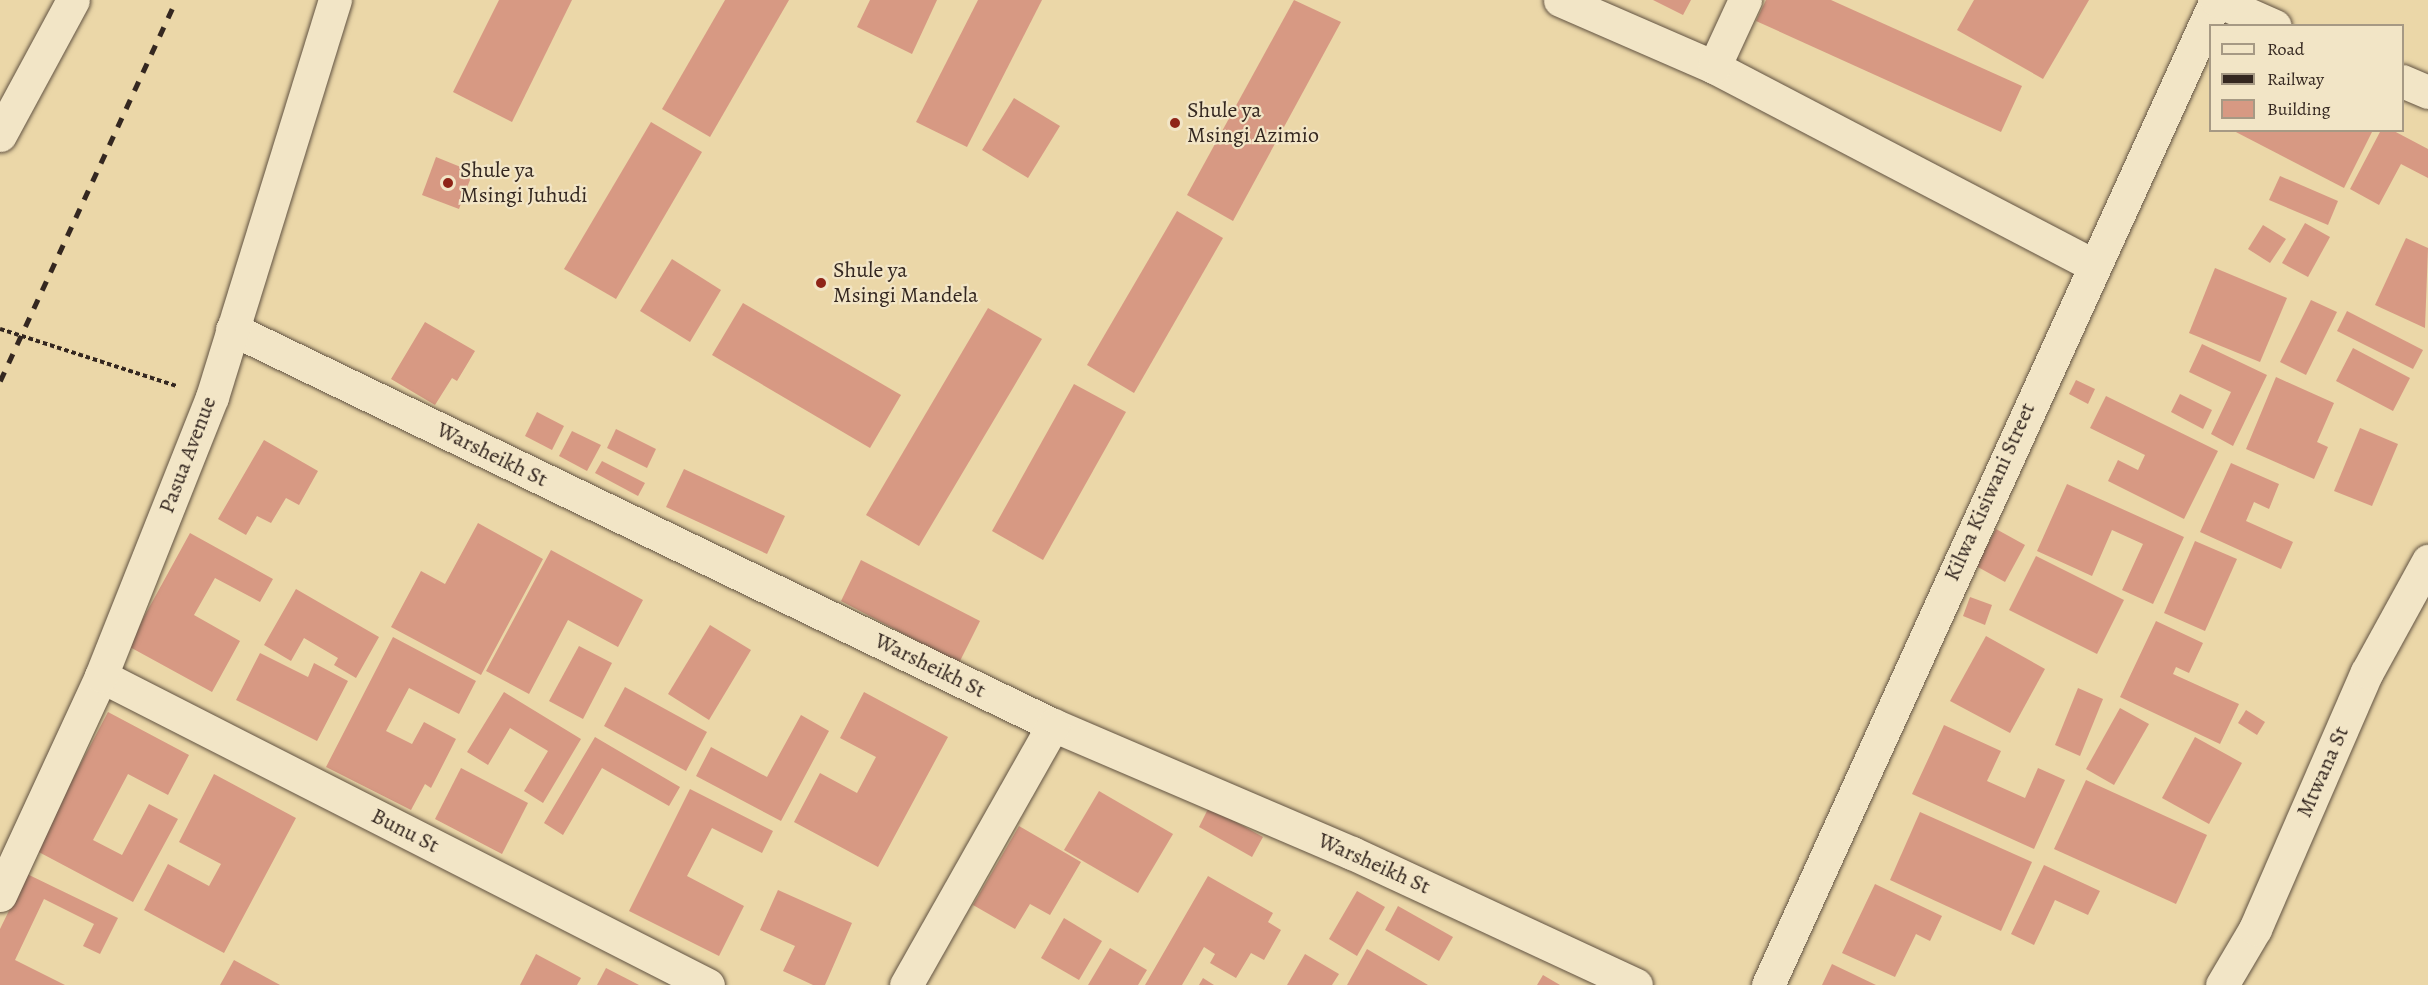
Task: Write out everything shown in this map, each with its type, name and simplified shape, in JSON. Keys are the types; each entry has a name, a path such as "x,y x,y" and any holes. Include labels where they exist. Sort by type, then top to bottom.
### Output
{"street":[{"path":"0,135 73,0"},
{"name":"Pasua Avenue","path":"0,895 101,676 212,397 335,0"},
{"path":"1560,0 1714,67 2092,265"},
{"path":"1714,67 1745,0"},
{"path":"2216,0 2270,24"},
{"name":"Kilwa Kisiwani Street","path":"1768,985 2092,265 2216,0"},
{"path":"2404,81 2428,92"},
{"name":"Warsheikh St","path":"232,329 1053,725 1352,853 1636,985"},
{"name":"Mtwana St","path":"2222,985 2255,929 2367,672 2428,561"},
{"name":"Bunu St","path":"101,676 708,985"},
{"path":"906,985 1053,725"}],"path":[{"path":"0,329 212,397"}],"building":[{"path":"499,0 572,0 512,122 453,92"},
{"path":"725,0 789,0 710,137 662,109"},
{"path":"870,0 937,0 912,54 857,27"},
{"path":"978,0 1042,0 967,147 916,122"},
{"path":"1294,0 1341,22 1233,221 1187,195"},
{"path":"1653,0 1691,0 1683,15"},
{"path":"1766,0 1831,0 2022,86 2001,132 1756,21"},
{"path":"1974,0 2089,0 2043,79 1957,30"},
{"path":"1014,98 1060,126 1028,178 982,150"},
{"path":"651,122 702,152 616,299 564,269"},
{"path":"2236,132 2372,132 2344,188"},
{"path":"2380,132 2396,132 2428,149 2428,178 2401,164 2379,205 2350,189"},
{"name":"Shule ya Msingi Juhudi","path":"436,157 473,172 459,209 422,195"},
{"path":"2280,176 2338,201 2328,225 2269,200"},
{"path":"1177,211 1223,238 1134,393 1087,365"},
{"path":"2305,223 2330,237 2308,277 2282,263"},
{"path":"2263,225 2286,239 2270,263 2248,249"},
{"path":"2406,238 2428,248 2425,328 2375,305"},
{"path":"672,259 721,290 690,342 640,311"},
{"path":"2215,268 2287,298 2260,362 2189,333"},
{"path":"2311,300 2337,312 2306,375 2280,362"},
{"path":"743,303 901,395 870,448 712,355"},
{"path":"988,308 1042,339 919,546 866,515"},
{"path":"2347,311 2423,350 2413,369 2337,331"},
{"path":"425,322 475,351 457,381 452,378 435,405 391,379"},
{"path":"2202,344 2267,375 2233,446 2211,434 2231,392 2189,372"},
{"path":"2353,348 2410,378 2393,411 2336,381"},
{"path":"2276,377 2334,403 2317,442 2328,447 2314,479 2246,449"},
{"path":"2076,380 2095,389 2088,404 2069,394"},
{"path":"1074,384 1126,412 1043,560 992,531"},
{"path":"2180,394 2212,410 2203,429 2171,412"},
{"path":"2106,396 2218,451 2184,519 2108,481 2118,460 2138,470 2145,455 2090,428"},
{"path":"537,412 564,426 552,450 525,436"},
{"path":"2360,428 2398,444 2372,506 2334,491"},
{"path":"616,429 656,449 647,468 607,448"},
{"path":"572,431 601,445 587,471 559,456"},
{"path":"264,440 318,471 299,505 286,498 271,523 257,516 246,535 218,519"},
{"path":"602,461 645,483 638,496 595,473"},
{"path":"2231,463 2279,484 2269,509 2254,502 2246,521 2293,542 2281,569 2200,532"},
{"path":"684,469 785,516 767,554 666,507"},
{"path":"2067,484 2184,537 2153,604 2122,590 2143,544 2112,530 2092,576 2037,551"},
{"path":"478,523 543,559 481,675 391,627 421,571 445,584"},
{"path":"1996,529 2025,545 2005,582 1976,566"},
{"path":"190,533 273,579 260,602 215,578 194,615 240,641 212,692 128,646"},
{"path":"2195,541 2237,559 2205,631 2164,613"},
{"path":"551,550 643,600 618,647 568,620 529,694 486,671"},
{"path":"2036,556 2124,600 2097,654 2009,610"},
{"path":"861,560 980,621 959,663 841,601"},
{"path":"296,589 379,637 356,678 334,665 338,658 304,638 291,661 264,645"},
{"path":"1970,597 1992,605 1985,625 1963,616"},
{"path":"2156,621 2203,643 2189,673 2176,667 2173,674 2239,704 2220,744 2120,697"},
{"path":"710,625 751,650 709,720 668,694"},
{"path":"1986,636 2045,669 2010,733 1950,701"},
{"path":"393,637 476,681 459,714 409,688 386,731 412,744 424,722 456,739 431,788 425,784 411,810 326,767"},
{"path":"579,646 612,663 583,719 549,701"},
{"path":"260,653 308,677 314,663 348,681 317,741 236,700"},
{"path":"625,687 707,732 686,771 604,726"},
{"path":"2078,688 2103,699 2080,756 2055,745"},
{"path":"504,692 581,739 543,803 524,791 548,751 510,728 488,765 467,752"},
{"path":"864,692 948,737 878,867 794,822 820,773 857,793 876,757 840,738"},
{"path":"2120,708 2149,724 2114,785 2086,769"},
{"path":"2246,710 2265,722 2257,735 2238,723"},
{"path":"108,712 189,755 168,795 128,774 93,840 122,855 149,804 178,819 133,902 35,850"},
{"path":"801,715 829,731 781,821 696,776 711,747 767,777"},
{"path":"1944,725 2001,751 1987,781 2025,798 2038,768 2065,780 2034,849 1912,794"},
{"path":"595,737 680,787 669,806 602,768 563,835 544,823"},
{"path":"2195,737 2242,763 2209,824 2162,798"},
{"path":"461,768 528,803 502,854 435,819"},
{"path":"214,774 296,818 224,953 144,910 168,864 209,886 221,864 179,842"},
{"path":"2086,780 2207,835 2176,904 2054,849"},
{"path":"690,789 773,831 762,853 712,828 687,876 744,906 719,956 629,911"},
{"path":"1099,791 1173,834 1138,893 1064,850"},
{"path":"1209,807 1263,837 1252,857 1199,827"},
{"path":"1920,812 2032,862 2001,931 1890,880"},
{"path":"1019,826 1081,862 1050,915 1030,904 1015,929 973,905"},
{"path":"2044,865 2100,891 2088,915 2055,900 2034,945 2011,934"},
{"path":"27,874 118,918 100,954 83,946 94,924 44,899 15,960 65,985 0,985 0,929"},
{"path":"1208,876 1273,913 1268,922 1281,930 1264,960 1251,953 1236,978 1210,963 1215,954 1204,947 1182,985 1145,985"},
{"path":"1875,884 1942,916 1930,941 1916,934 1895,977 1842,953"},
{"path":"778,890 852,923 825,985 813,985 783,971 795,946 760,930"},
{"path":"1357,891 1385,907 1357,956 1329,939"},
{"path":"1398,906 1453,937 1439,961 1385,930"},
{"path":"1064,918 1102,941 1079,980 1041,958"},
{"path":"1110,948 1147,970 1138,985 1088,985"},
{"path":"1367,949 1428,985 1347,985"},
{"path":"536,954 581,978 577,985 520,985"},
{"path":"1305,954 1339,974 1332,985 1287,985"},
{"path":"234,960 280,985 220,985"},
{"path":"1832,964 1876,985 1822,985"},
{"path":"606,968 639,985 597,985"},
{"path":"1543,975 1560,985 1537,985"},
{"path":"1203,978 1214,985 1199,985"}],"railway":[{"path":"0,381 176,0"}],"place":[{"name":"Shule ya Msingi Azimio","path":"1175,123"},
{"name":"Shule ya Msingi Juhudi","path":"448,183"},
{"name":"Shule ya Msingi Mandela","path":"821,283"}]}
